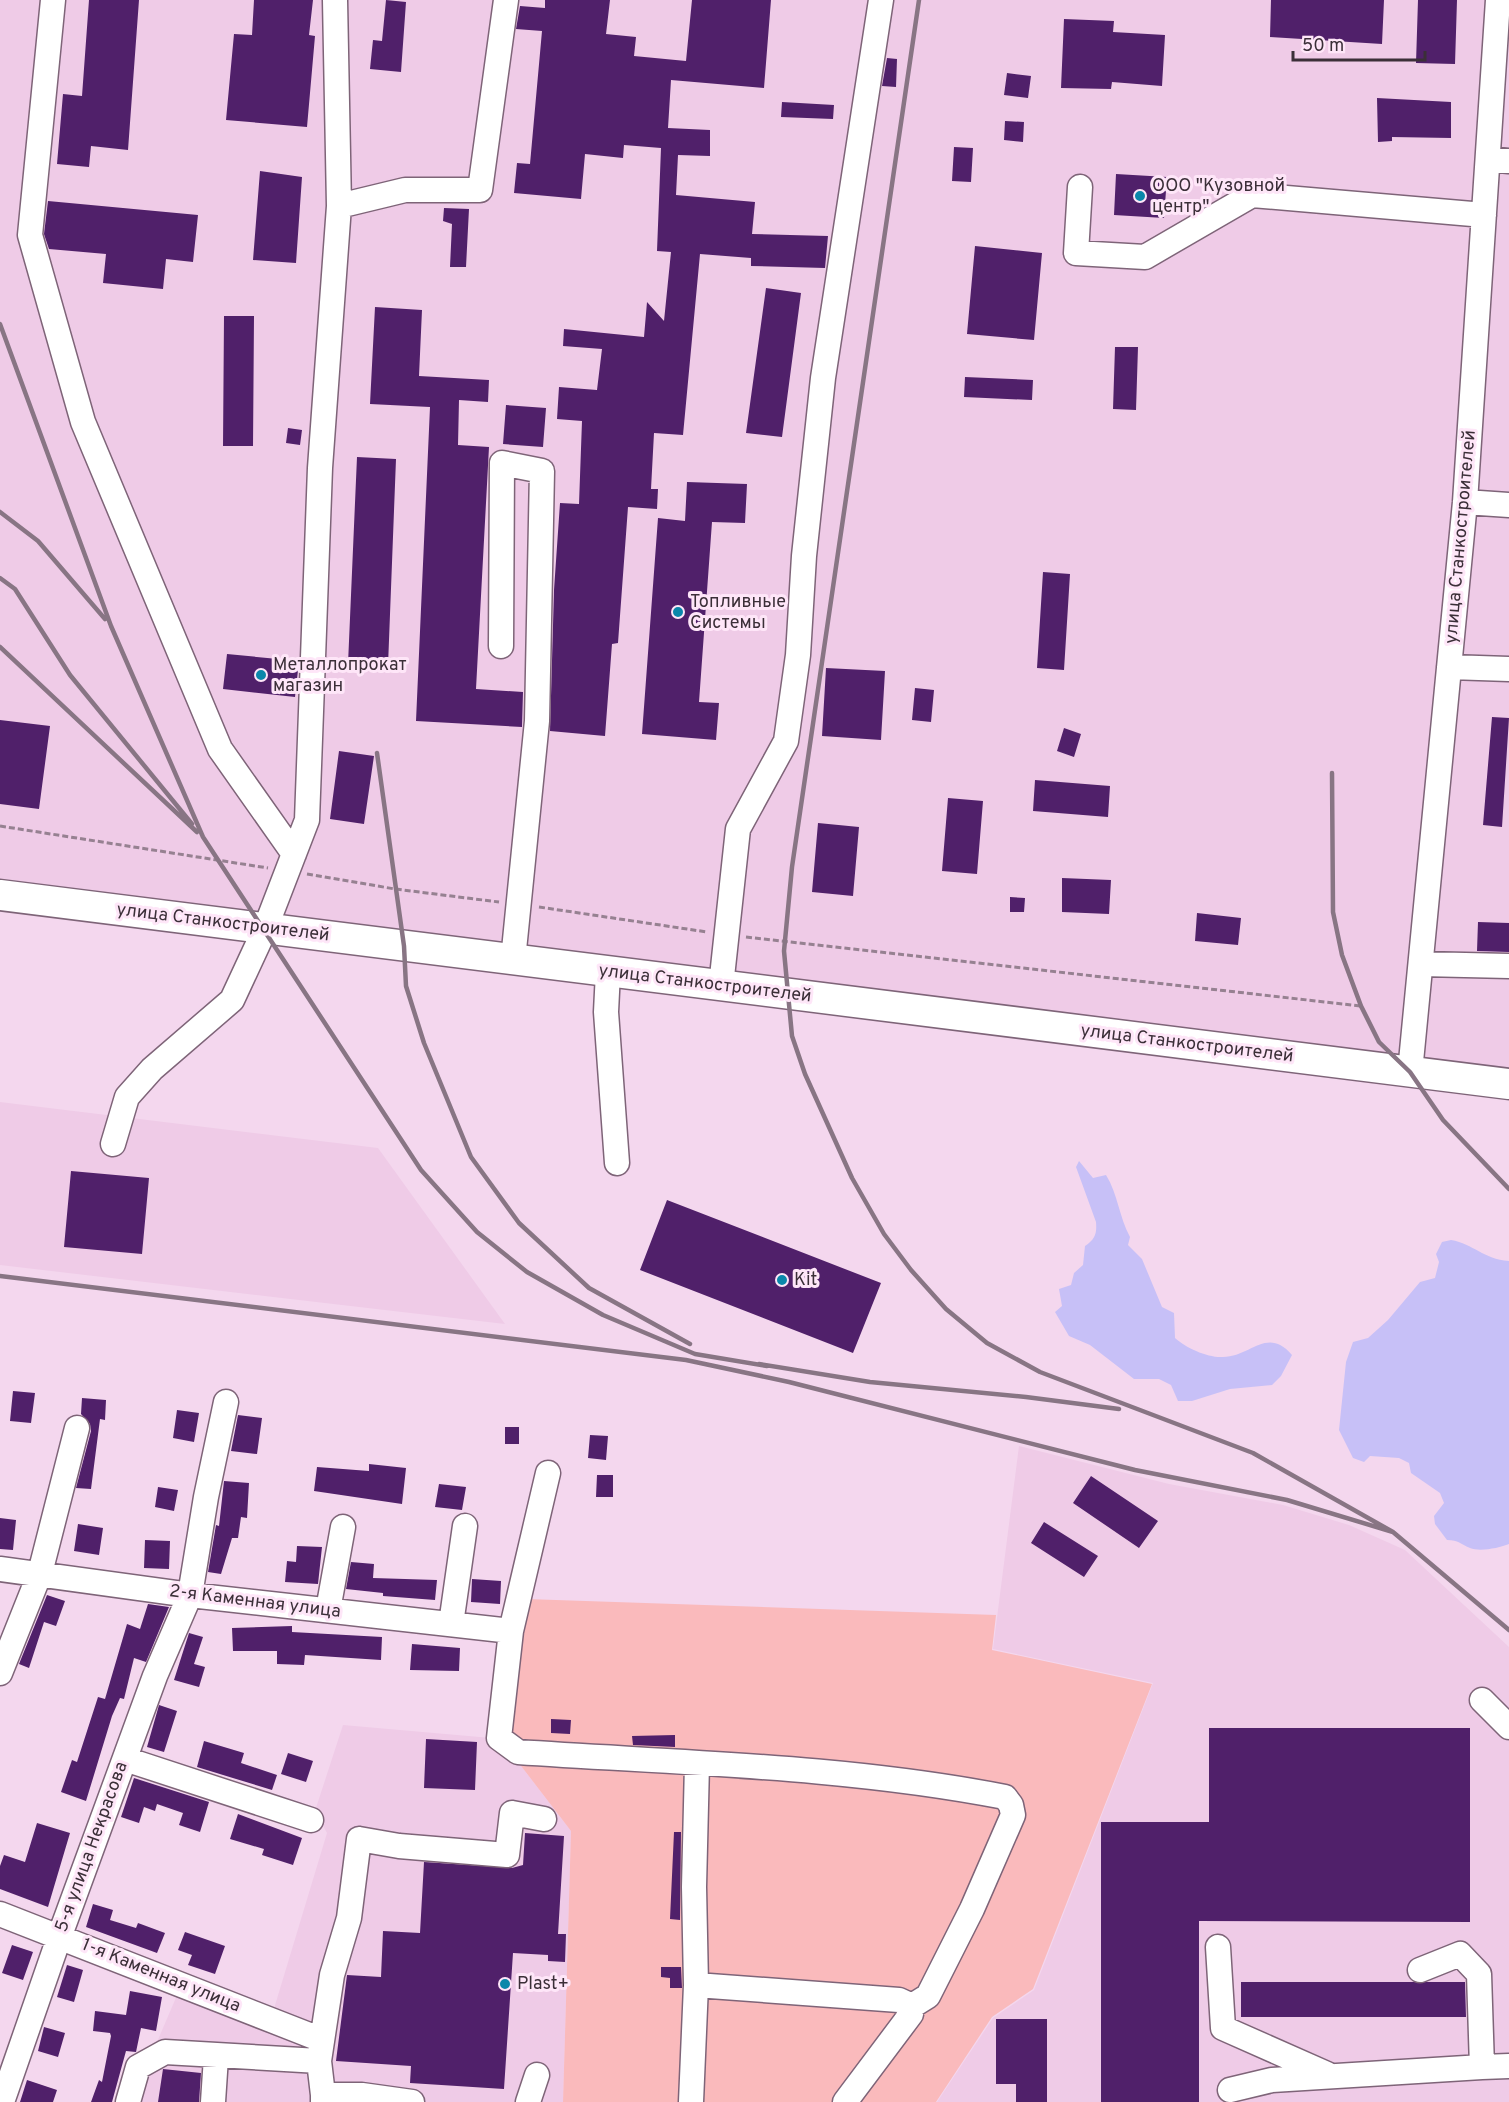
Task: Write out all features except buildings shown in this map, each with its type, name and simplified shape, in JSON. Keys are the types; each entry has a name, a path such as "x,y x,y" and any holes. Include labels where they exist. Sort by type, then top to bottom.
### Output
{"main road":[{"name":"улица Станкостроителей","path":"0,895 1509,1084"}],"street":[{"path":"53,0 30,235 80,411 220,749 291,862"},
{"path":"113,1144 127,1097 152,1069 232,1000 265,928 307,820 320,468 339,206 335,0"},
{"path":"339,206 405,190 480,190 506,0"},
{"path":"721,986 738,830 786,741 798,655 804,556 823,378 881,0"},
{"name":"улица Станкостроителей","path":"1410,1072 1465,502 1484,215 1498,160 1498,0"},
{"path":"1080,187 1076,253 1145,257 1252,195 1484,215"},
{"path":"501,645 502,464 542,471 537,722 513,960"},
{"path":"1465,502 1509,505"},
{"path":"1449,667 1509,669"},
{"path":"1421,964 1509,966"},
{"path":"608,972 606,1012 617,1163"},
{"name":"5-я улица Некрасова","path":"2,2102 154,1676 190,1595 206,1497 226,1402"},
{"path":"0,1673 40,1573 77,1428"},
{"path":"548,1473 511,1631 499,1738 518,1752 932,1783 1005,1797 1011,1805 1013,1815 972,1909 928,1996 912,2006"},
{"path":"451,1624 465,1526"},
{"path":"328,1610 343,1527"},
{"name":"2-я Каменная улица","path":"0,1569 190,1595 511,1631"},
{"path":"1482,1700 1509,1727"},
{"path":"125,1759 311,1820"},
{"path":"691,2102 696,1985 697,1764"},
{"path":"412,2102 362,2095 323,2098 320,2051 332,1975 349,1918 359,1839 399,1846 507,1855 512,1813 544,1819"},
{"name":"1-я Каменная улица","path":"0,1914 60,1935 320,2051"},
{"path":"1218,1947 1223,2028 1332,2076"},
{"path":"1420,1970 1460,1954 1479,1974 1482,2067"},
{"path":"696,1985 899,2000 912,2006"},
{"path":"845,2102 911,2014 912,2006"},
{"path":"128,2102 138,2067 165,2052 216,2058 320,2051"},
{"path":"213,2102 216,2058"},
{"path":"1230,2090 1272,2080 1509,2066"},
{"path":"528,2102 537,2074"}],"path":[{"path":"0,826 291,862 395,889 519,904 727,935 1360,1006"}],"shaded area":[{"path":"0,0 1509,0 1509,1071 0,884"},
{"path":"0,1102 378,1148 505,1324 0,1265"},
{"path":"1079,1161 1093,1178 1106,1175 1110,1182 1130,1237 1128,1245 1142,1259 1162,1307 1174,1313 1175,1338 1198,1352 1217,1357 1233,1356 1259,1345 1275,1343 1292,1355 1281,1376 1272,1385 1230,1389 1192,1401 1178,1401 1171,1385 1159,1379 1134,1379 1090,1345 1069,1336 1055,1312 1062,1306 1059,1289 1071,1285 1074,1273 1083,1265 1085,1246 1095,1236 1096,1230 1096,1222 1076,1167"},
{"path":"1451,1240 1500,1260 1509,1261 1509,1544 1490,1549 1474,1549 1457,1541 1447,1540 1435,1524 1434,1516 1444,1503 1440,1493 1411,1473 1409,1463 1399,1458 1370,1456 1364,1462 1353,1458 1339,1430 1346,1362 1353,1342 1368,1338 1388,1320 1420,1282 1435,1278 1439,1262 1436,1254 1442,1242"},
{"path":"1019,1446 1169,1484 1283,1505 1349,1525 1405,1550 1509,1647 1509,2102 937,2102 993,2018 1034,1990 1153,1683 993,1649"},
{"path":"526,1599 996,1615 992,1650 1152,1684 1033,1989 992,2017 936,2102 563,2102 571,1831 505,1745"},
{"path":"343,1725 491,1738 505,1745 571,1831 563,2102 122,2102 135,2059 157,2042 178,1993 273,2012 327,1833 315,1811"}],"railway":[{"path":"919,0 792,867 784,951 792,1036 805,1074 852,1178 884,1234 911,1270 946,1309 987,1343 1040,1372 1253,1453 1393,1532"},
{"path":"0,324 111,626 203,837 421,1170 477,1232 527,1272 603,1315 695,1354 767,1366"},
{"path":"0,512 38,541 105,619"},
{"path":"0,578 15,589 70,675 192,824"},
{"path":"0,647 197,832"},
{"path":"377,753 404,946 406,986 424,1043 471,1157 519,1223 589,1288 690,1344"},
{"path":"1332,773 1333,912 1342,955 1361,1006 1379,1042 1410,1072 1443,1120 1509,1189"},
{"path":"0,1276 686,1360 789,1382 1135,1470 1287,1500 1393,1532 1509,1630"},
{"path":"759,1364 870,1382 1026,1397 1119,1409"}],"place":[{"name":"ООО \"Кузовной центр\"","path":"1140,196"},
{"name":"Топливные Системы","path":"678,612"},
{"name":"Металлопрокат магазин","path":"261,675"},
{"name":"Kit","path":"782,1280"},
{"name":"Plast+","path":"505,1984"}]}
